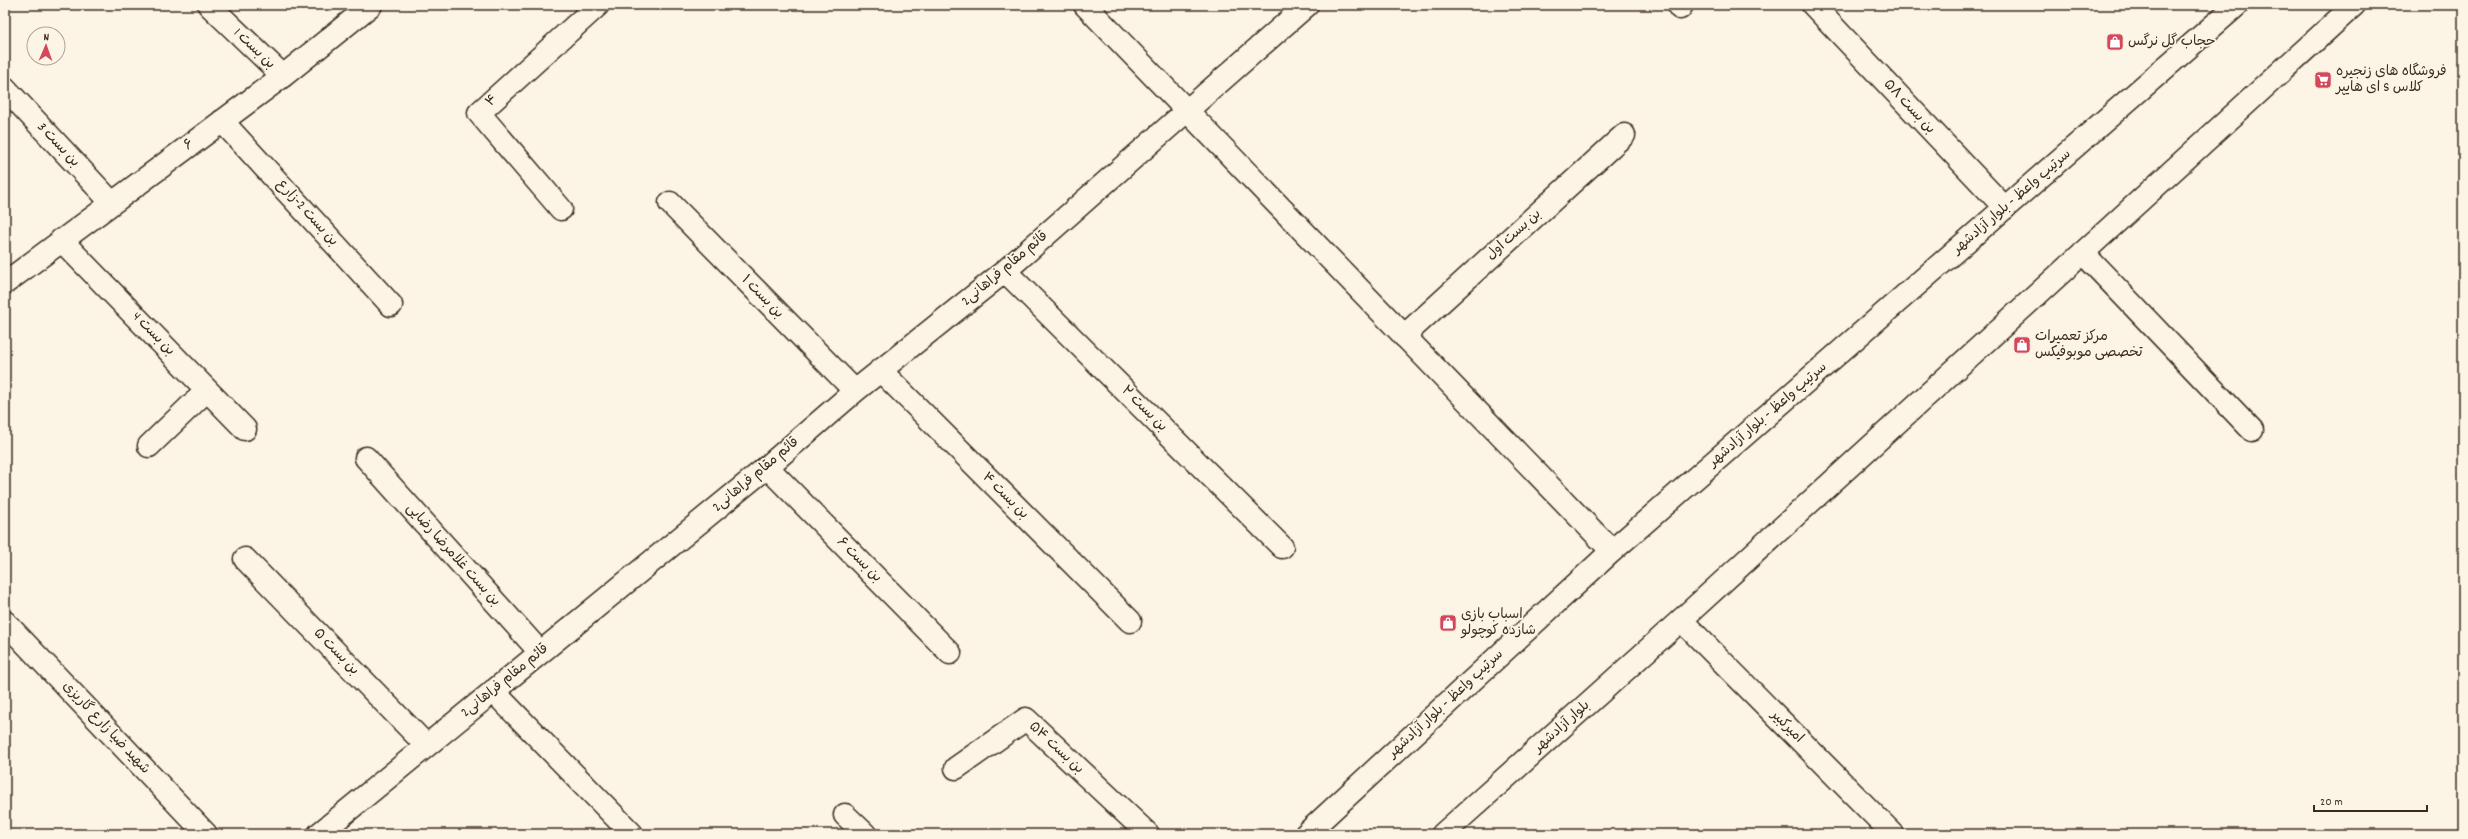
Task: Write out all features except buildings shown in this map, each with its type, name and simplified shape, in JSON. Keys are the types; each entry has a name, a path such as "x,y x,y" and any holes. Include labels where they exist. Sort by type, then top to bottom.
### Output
{"street":[{"name":"بن بست 1","path":"209,5 283,76"},
{"name":"۶","path":"7,279 283,76 371,5"},
{"name":"۴","path":"561,209 479,113 598,5"},
{"path":"1085,5 1612,551"},
{"name":"2قائم مقام فراهانی","path":"319,834 767,467 880,370 1005,271 1188,112 1307,5"},
{"name":"بن بست ۵۸","path":"1813,5 2005,208"},
{"path":"1681,620 2354,5"},
{"name":"سرتیپ واعظ - بلوار آزادشهر","path":"1306,834 1612,551 2005,208 2226,8"},
{"name":"بن بست 3","path":"5,88 112,203"},
{"name":"بن بست 2-زارع","path":"222,121 391,305"},
{"name":"بن بست اول","path":"1404,336 1624,135"},
{"name":"بن بست ۱","path":"670,203 855,392"},
{"name":"بن بست 4","path":"62,240 245,429"},
{"path":"2083,253 2252,430"},
{"name":"بن بست ۲","path":"1005,271 1282,547"},
{"name":"بن بست ۴","path":"880,370 1130,621"},
{"path":"149,446 208,390"},
{"name":"بن بست غلامرضا رضایی","path":"366,458 540,652"},
{"name":"بن بست ۶","path":"767,467 950,653"},
{"name":"بن بست ۵","path":"245,559 426,745"},
{"name":"بلوار آزادشهر","path":"1443,834 1681,620"},
{"name":"امیرکبیر","path":"1681,620 1893,834"},
{"name":"شهید ضیا زارع گاریزی","path":"5,622 206,834"},
{"path":"492,691 632,834"},
{"name":"بن بست ۵۴","path":"956,768 1026,719 1148,834"},
{"path":"845,814 865,834"}],"place":[{"name":"حجاب گل نرگس","path":"2115,42"},
{"name":"فروشگاه های زنجیره ای هایپر S کلاس","path":"2323,80"},
{"name":"مرکز تعمیرات تخصصی موبوفیکس","path":"2022,345"},
{"name":"اسباب بازی شازده کوچولو","path":"1448,623"}]}
